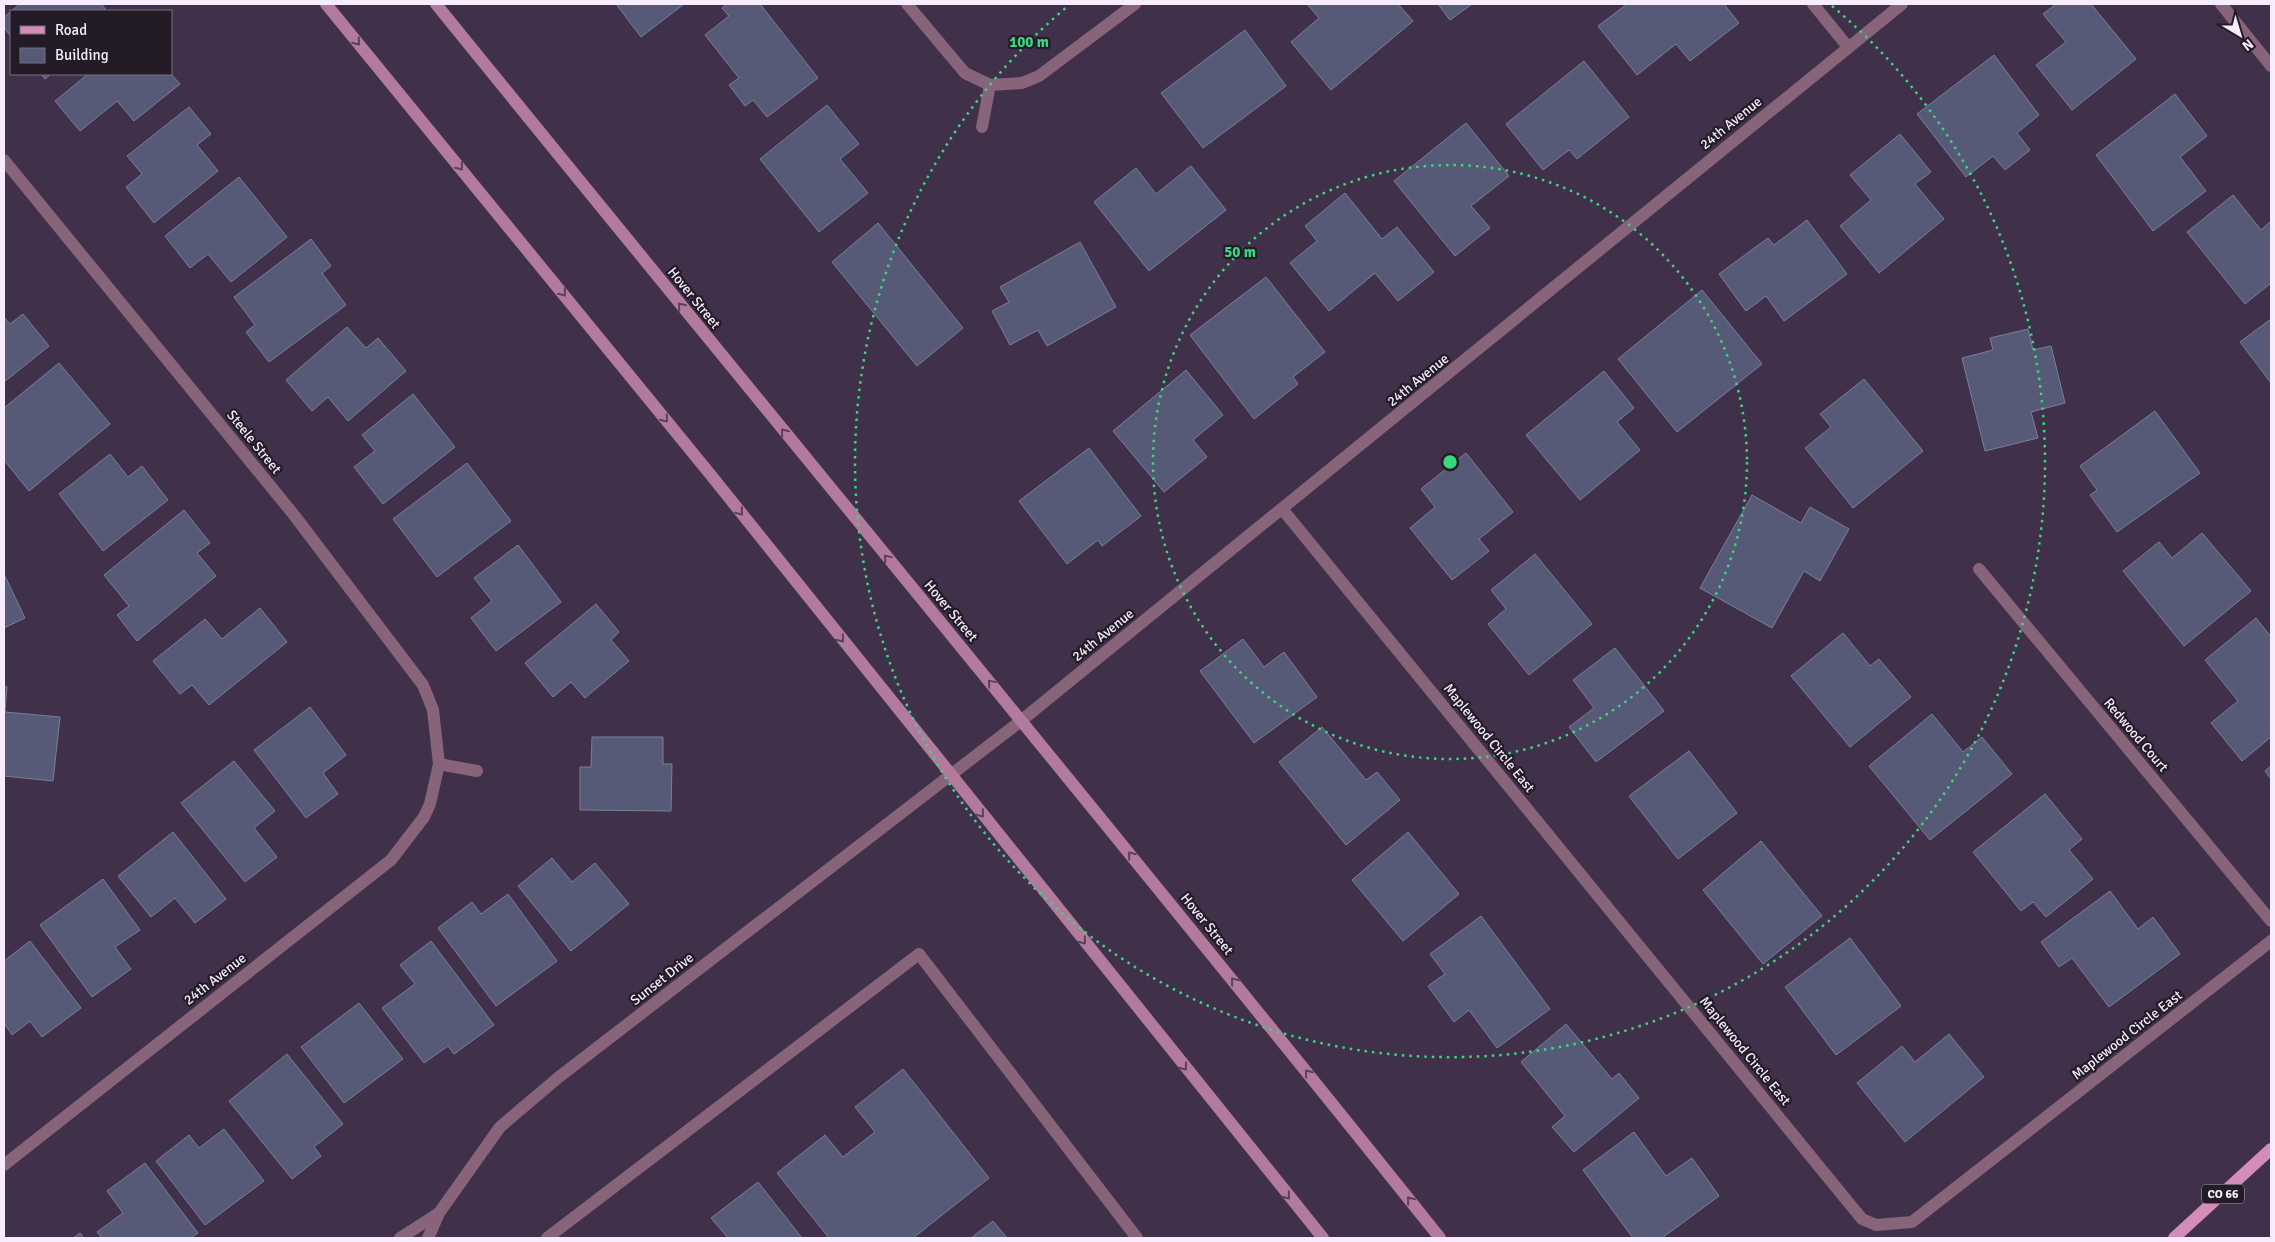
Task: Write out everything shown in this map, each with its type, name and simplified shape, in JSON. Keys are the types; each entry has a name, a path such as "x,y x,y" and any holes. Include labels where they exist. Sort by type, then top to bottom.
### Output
{"main road":[{"path":"326,4 704,466 950,776 1322,1238"},
{"name":"Hover Street","path":"436,4 785,434 1022,720 1440,1238"},
{"name":"CO 66","path":"2174,1238 2271,1149"}],"street":[{"path":"907,4 964,73 990,85 1022,83 1039,76 1135,4"},
{"path":"1813,4 1848,47"},
{"name":"24th Avenue","path":"950,776 1283,510 1902,4"},
{"path":"2221,4 2271,66"},
{"path":"982,127 990,85"},
{"name":"Steele Street","path":"4,160 294,515 422,685 433,710 439,764 430,804"},
{"name":"Maplewood Circle East","path":"1283,510 1862,1219 1876,1225 1912,1222 2271,940"},
{"name":"Redwood Court","path":"1978,568 2271,921"},
{"path":"439,764 477,771"},
{"name":"Sunset Drive","path":"428,1238 439,1213 500,1127 537,1096 950,776"},
{"name":"24th Avenue","path":"4,1165 391,860 424,817 430,804"},
{"path":"547,1238 919,954 1137,1238"},
{"path":"400,1238 439,1213"}],"building":[{"path":"20,4 101,4 106,10 12,10"},
{"path":"616,4 684,4 641,37"},
{"path":"727,4 760,4 818,78 767,117 753,100 745,106 729,85 739,78 705,35 729,16 722,8"},
{"path":"1307,4 1398,4 1413,21 1331,90 1291,42 1319,18"},
{"path":"1438,4 1472,4 1450,20"},
{"path":"1627,4 1724,4 1739,23 1690,61 1676,44 1637,75 1598,26"},
{"path":"2056,4 2091,4 2136,59 2072,110 2036,65 2066,42 2043,14"},
{"path":"10,12 10,36 4,27 4,17"},
{"path":"1245,30 1286,86 1203,148 1161,93"},
{"path":"1994,55 2039,115 2017,133 2030,150 2005,170 1993,156 1966,177 1917,114"},
{"path":"1584,61 1629,117 1577,159 1569,150 1543,170 1506,124"},
{"path":"42,75 50,75 45,79"},
{"path":"87,75 172,75 180,84 134,121 117,101 80,131 55,101"},
{"path":"2175,94 2207,136 2180,157 2206,191 2153,231 2096,155"},
{"path":"827,105 859,144 840,159 868,193 819,232 760,159"},
{"path":"189,107 211,134 197,145 218,171 154,223 126,187 142,174 127,156"},
{"path":"1466,123 1509,176 1471,206 1490,228 1455,256 1394,181"},
{"path":"1900,134 1931,172 1915,184 1944,219 1879,273 1840,226 1871,200 1850,175"},
{"path":"1191,166 1226,210 1149,271 1094,202 1136,168 1156,194"},
{"path":"239,177 287,237 231,282 208,254 190,268 165,236"},
{"path":"1345,193 1382,239 1397,227 1434,272 1398,301 1375,273 1329,311 1290,263 1317,241 1305,226"},
{"path":"2233,195 2261,230 2271,221 2271,283 2245,304 2187,232"},
{"path":"1807,220 1847,274 1784,321 1766,296 1746,311 1719,274 1768,238 1774,245"},
{"path":"878,223 963,328 917,366 832,262"},
{"path":"311,239 331,266 322,273 346,305 269,362 246,332 255,325 234,297"},
{"path":"1080,242 1116,307 1047,346 1038,330 1010,345 992,311 1009,302 1000,287"},
{"path":"1266,277 1325,352 1293,377 1298,384 1254,419 1190,335"},
{"path":"1702,290 1762,364 1677,432 1618,359"},
{"path":"23,314 49,346 4,382 4,317 10,324"},
{"path":"2271,319 2271,383 2240,342"},
{"path":"347,327 366,348 378,338 406,371 348,421 328,397 312,411 286,380"},
{"path":"2028,329 2033,350 2051,346 2065,403 2031,412 2038,438 1985,451 1962,358 1993,350 1990,338"},
{"path":"59,363 110,424 29,491 4,460 4,408"},
{"path":"1186,370 1223,415 1193,440 1207,457 1164,492 1113,431"},
{"path":"1604,371 1634,408 1617,422 1640,450 1580,500 1526,435"},
{"path":"1864,379 1923,451 1853,508 1805,448 1831,427 1820,414"},
{"path":"413,394 455,447 383,504 354,467 375,451 362,435"},
{"path":"2155,411 2200,473 2117,532 2090,495 2097,490 2080,466"},
{"path":"1089,448 1141,516 1102,546 1098,540 1067,564 1019,501"},
{"path":"1466,453 1513,512 1479,539 1489,551 1452,580 1410,528 1435,507 1421,489"},
{"path":"110,454 128,477 142,466 168,500 103,551 59,494"},
{"path":"467,463 511,521 437,577 393,519"},
{"path":"1752,495 1801,523 1810,507 1849,529 1820,581 1804,571 1772,628 1700,588"},
{"path":"184,510 210,543 197,553 216,576 137,641 117,615 129,606 104,575"},
{"path":"2202,533 2251,591 2184,646 2123,571 2159,542 2172,558"},
{"path":"518,545 561,602 496,651 471,618 492,601 474,578"},
{"path":"1535,554 1592,624 1529,675 1488,624 1506,609 1491,590"},
{"path":"4,574 25,618 4,628"},
{"path":"596,604 619,632 611,640 629,661 585,698 571,682 553,697 525,663"},
{"path":"260,608 287,642 209,705 192,685 180,694 153,661 205,619 222,639"},
{"path":"2256,618 2271,637 2271,737 2242,761 2211,723 2238,701 2205,660"},
{"path":"1843,633 1870,666 1879,659 1911,697 1850,747 1791,676"},
{"path":"1243,639 1264,667 1284,652 1317,697 1254,743 1200,671"},
{"path":"1615,648 1664,711 1596,762 1569,727 1594,708 1573,680"},
{"path":"4,686 7,687 5,712 60,717 53,781 4,776"},
{"path":"310,707 346,755 323,773 338,794 306,818 254,750"},
{"path":"1932,714 1963,752 1982,737 2012,774 1930,840 1869,766"},
{"path":"1322,727 1366,780 1377,772 1400,800 1346,845 1279,762"},
{"path":"592,737 663,737 663,764 672,764 671,811 580,810 580,767 591,767"},
{"path":"1689,751 1737,813 1678,859 1629,796"},
{"path":"234,761 275,811 254,828 277,857 245,882 181,803"},
{"path":"2271,766 2271,779 2265,771"},
{"path":"2045,794 2082,839 2069,850 2093,879 2046,917 2033,902 2021,911 1973,852"},
{"path":"173,832 226,899 195,923 175,898 151,917 118,876"},
{"path":"1408,832 1459,894 1403,941 1352,880"},
{"path":"1761,841 1822,916 1763,964 1703,890"},
{"path":"552,858 572,882 595,863 629,904 571,951 518,886"},
{"path":"103,879 140,930 115,947 131,969 92,997 40,925"},
{"path":"2110,891 2138,929 2153,917 2180,954 2109,1007 2072,958 2059,967 2041,942"},
{"path":"508,894 557,961 496,1006 438,928 472,902 481,914"},
{"path":"1481,916 1550,1009 1497,1048 1469,1010 1454,1022 1428,986 1445,974 1430,954"},
{"path":"1850,938 1901,1006 1836,1055 1785,987"},
{"path":"30,941 81,1008 42,1037 30,1021 12,1035 4,1023 4,961"},
{"path":"431,941 494,1025 454,1054 448,1046 424,1063 382,1008 415,984 400,965"},
{"path":"359,1003 403,1059 344,1103 301,1047"},
{"path":"1566,1024 1612,1079 1619,1073 1639,1098 1574,1152 1552,1127 1565,1116 1521,1062"},
{"path":"1949,1034 1984,1077 1905,1142 1857,1083 1902,1046 1915,1062"},
{"path":"287,1054 343,1124 314,1147 321,1156 292,1179 229,1101"},
{"path":"903,1069 989,1178 913,1238 829,1238 777,1173 825,1135 843,1157 875,1132 855,1107"},
{"path":"224,1129 264,1181 205,1225 156,1161 189,1135 199,1148"},
{"path":"1634,1132 1666,1176 1692,1158 1719,1196 1662,1238 1633,1238 1583,1170"},
{"path":"145,1163 198,1233 190,1238 102,1238 97,1232 123,1213 107,1191"},
{"path":"758,1182 802,1238 728,1238 711,1218"},
{"path":"993,1221 1007,1238 971,1238"},
{"path":"80,1233 84,1238 73,1238"}]}
